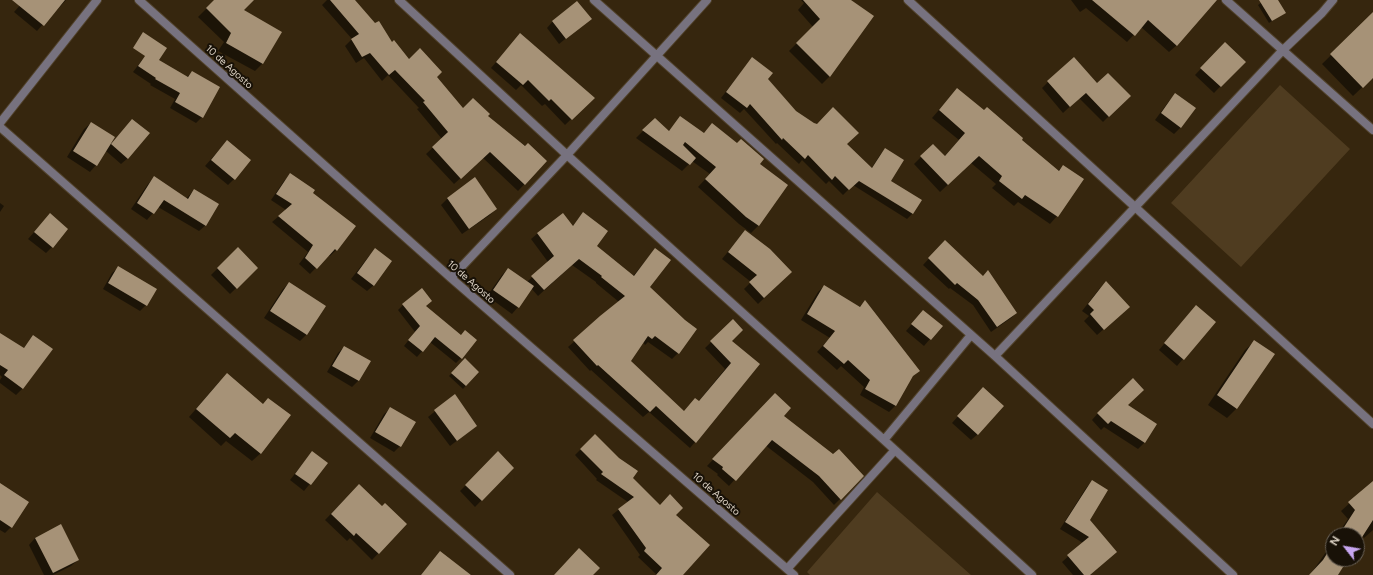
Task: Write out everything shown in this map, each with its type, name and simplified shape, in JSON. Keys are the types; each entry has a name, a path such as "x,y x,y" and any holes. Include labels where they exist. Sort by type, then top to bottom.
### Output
{"street":[{"path":"0,123 97,0"},
{"name":"10 de Agosto","path":"139,0 452,278 794,575"},
{"path":"399,0 567,155 1032,575"},
{"path":"594,0 971,334 1233,575"},
{"path":"452,278 567,155 707,0"},
{"path":"908,0 1373,424"},
{"path":"1226,0 1373,130"},
{"path":"995,356 1134,206 1282,51 1334,0"},
{"path":"0,127 510,575"},
{"path":"884,440 971,334"},
{"path":"787,569 895,450"}],"shaded area":[{"path":"1280,85 1350,149 1241,267 1171,203"},
{"path":"877,492 971,575 810,575 807,572"}],"building":[{"path":"12,0 65,0 44,26"},
{"path":"214,0 254,0 244,10 282,32 263,64 226,43 231,33 206,8"},
{"path":"330,0 355,0 375,23 379,21 392,42 394,40 409,59 420,48 442,72 437,77 463,108 473,98 490,114 488,116 525,146 528,143 547,161 525,185 490,152 461,179 432,147 448,132 423,102 425,101 395,70 389,75 370,53 362,57 351,39 359,34"},
{"path":"803,0 851,0 874,16 830,77 796,43 820,19"},
{"path":"1092,0 1217,0 1177,46 1148,20 1135,36"},
{"path":"1259,0 1278,0 1286,13 1272,21"},
{"path":"577,1 592,19 566,39 552,21"},
{"path":"1373,12 1373,78 1363,88 1330,54"},
{"path":"143,32 167,48 159,60 188,77 192,71 220,87 203,118 175,102 180,93 155,79 156,78 138,66 145,56 133,48"},
{"path":"520,33 595,98 572,120 551,99 549,101 528,80 523,85 496,62"},
{"path":"1225,42 1246,62 1221,87 1200,68"},
{"path":"752,57 773,73 768,79 796,111 814,123 817,124 833,107 859,133 847,144 872,168 885,148 904,160 891,181 922,200 913,214 859,181 849,190 835,176 832,180 808,155 805,159 783,138 782,140 750,104 747,108 726,92"},
{"path":"1074,57 1097,83 1108,73 1131,96 1109,117 1086,93 1070,107 1047,81"},
{"path":"957,88 984,110 987,107 1023,138 1022,140 1059,171 1063,165 1084,179 1058,217 1025,195 1022,199 999,181 1002,176 979,156 948,185 920,156 933,144 945,156 965,133 939,110"},
{"path":"1175,93 1196,108 1181,128 1161,113"},
{"path":"680,116 704,133 712,123 737,143 741,139 764,159 760,164 788,185 759,226 746,217 705,179 716,167 685,142 683,145 696,158 690,165 642,130 655,118 669,131"},
{"path":"132,119 150,133 128,159 111,144"},
{"path":"91,122 115,137 97,166 73,151"},
{"path":"227,140 251,160 235,180 211,160"},
{"path":"290,173 315,190 313,193 356,226 337,251 335,249 317,269 305,258 313,245 278,216 292,204 276,194"},
{"path":"154,176 188,199 194,189 219,204 206,226 164,200 154,214 137,203"},
{"path":"475,177 497,209 469,229 447,198"},
{"path":"583,212 608,231 597,246 634,276 655,248 671,260 650,287 685,320 697,329 679,354 655,336 652,339 648,336 631,361 684,411 695,398 699,401 731,363 710,341 733,319 743,330 732,341 760,364 696,443 656,406 650,412 598,365 597,366 573,340 625,296 579,259 544,290 531,276 554,256 537,233 563,213 573,226"},
{"path":"50,213 68,229 53,248 34,232"},
{"path":"745,230 770,249 792,272 764,298 749,282 757,275 728,252"},
{"path":"945,240 983,276 988,270 1017,313 997,327 978,300 957,283 955,285 928,258"},
{"path":"238,247 258,268 237,289 217,268"},
{"path":"375,248 392,261 374,286 357,273"},
{"path":"118,266 157,289 147,306 108,283"},
{"path":"508,268 534,286 519,308 493,290"},
{"path":"1106,281 1130,307 1104,330 1090,314 1094,310 1088,304"},
{"path":"289,282 326,306 307,335 270,311"},
{"path":"824,285 860,307 865,300 920,371 913,376 896,406 865,389 870,380 848,360 844,364 823,346 835,331 807,314"},
{"path":"422,288 432,301 426,306 461,335 465,330 477,340 462,359 435,337 423,352 408,340 420,326 402,304"},
{"path":"1196,305 1216,322 1184,360 1164,343"},
{"path":"923,310 943,326 931,340 911,324"},
{"path":"0,333 24,348 33,335 53,349 23,389 4,375 8,370 0,365"},
{"path":"1254,340 1275,354 1237,409 1217,395"},
{"path":"344,346 371,361 359,381 332,366"},
{"path":"465,358 479,372 466,386 451,373"},
{"path":"227,373 263,404 268,398 291,415 261,454 235,433 230,438 196,409"},
{"path":"1133,378 1144,390 1128,405 1157,424 1145,443 1111,421 1108,424 1097,413"},
{"path":"983,387 1004,406 978,435 957,416"},
{"path":"775,393 791,408 784,416 833,454 839,449 864,476 841,500 819,476 772,440 736,481 722,469 723,467 712,459"},
{"path":"455,394 477,426 457,441 434,410"},
{"path":"390,407 416,422 401,447 375,432"},
{"path":"595,434 619,458 638,471 633,478 660,505 670,494 683,508 676,515 710,545 683,575 656,575 662,568 644,551 646,548 618,509 634,497 601,474 603,472 580,449"},
{"path":"312,451 328,463 311,485 295,474"},
{"path":"498,451 514,468 482,501 465,485"},
{"path":"1092,480 1108,490 1090,520 1117,552 1090,575 1084,575 1067,555 1089,537 1065,522"},
{"path":"1373,481 1373,520 1365,532 1365,527 1344,527 1355,510 1348,502"},
{"path":"0,483 29,502 12,528 0,520"},
{"path":"359,484 382,506 385,503 407,524 379,554 356,533 354,536 331,514"},
{"path":"61,524 79,560 53,573 35,538"},
{"path":"579,548 600,568 593,575 554,575"},
{"path":"440,551 471,575 421,575"},
{"path":"1325,557 1325,567 1343,567 1338,575 1309,575"}]}
